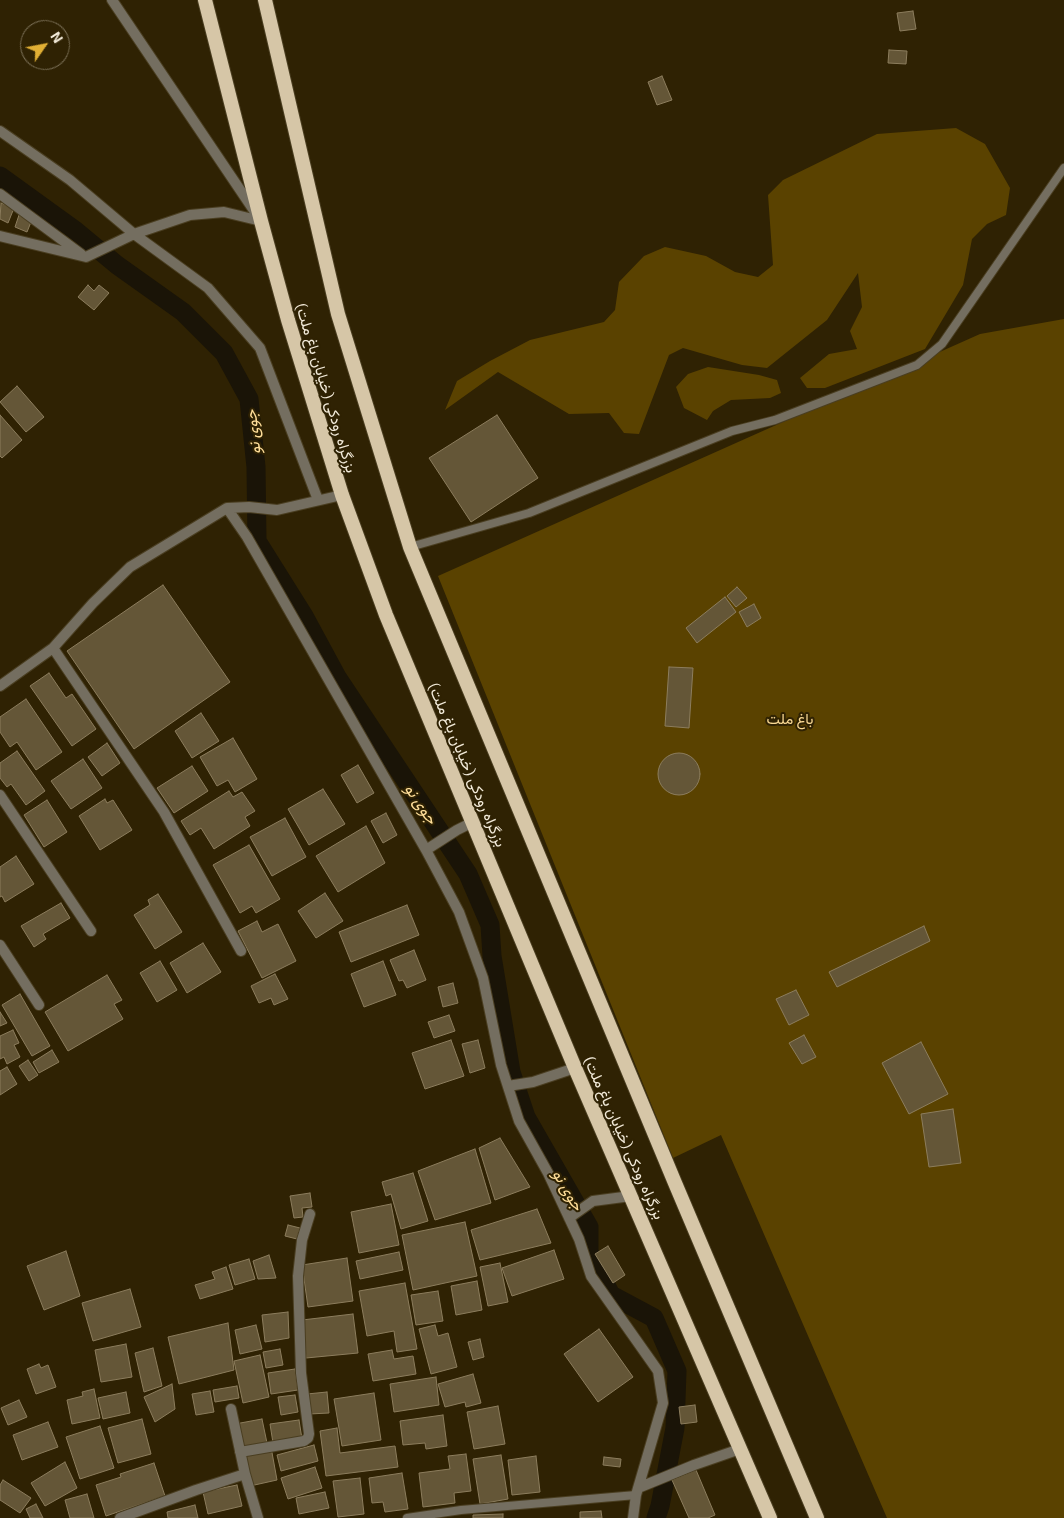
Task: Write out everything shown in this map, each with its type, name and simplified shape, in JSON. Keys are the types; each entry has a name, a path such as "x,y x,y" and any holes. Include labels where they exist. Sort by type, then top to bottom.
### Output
{"highway":[{"name":"بزرگراه رودکی (خیابان باغ ملت)","path":"205,0 288,320 342,494 386,615 575,1068 770,1518"},
{"name":"بزرگراه رودکی (خیابان باغ ملت)","path":"265,0 338,314 410,547 675,1184 818,1518"}],"street":[{"path":"112,0 261,221"},
{"path":"0,131 70,180 134,234 208,288 260,348 318,500"},
{"path":"0,194 86,257"},
{"path":"0,236 86,257 134,234 190,215 224,212 261,221"},
{"path":"0,686 53,648 93,603 130,567 227,508 278,510 342,494"},
{"path":"227,508 247,537 426,850 459,912 483,978 501,1065 510,1086 519,1121 573,1215 591,1276 658,1371 663,1403 637,1491 633,1518"},
{"path":"53,648 164,812 241,951"},
{"path":"0,795 91,931"},
{"path":"426,850 456,830 473,822"},
{"path":"0,945 39,1005"},
{"path":"510,1086 533,1082 575,1068"},
{"path":"573,1215 593,1201 631,1196"},
{"path":"240,1452 304,1441 308,1438 301,1373 298,1276 302,1240 310,1214"},
{"path":"231,1409 245,1474 258,1518"},
{"path":"637,1491 656,1480 740,1448"},
{"path":"120,1518 245,1474"}],"lane":[{"path":"410,547 529,513 732,431 775,420 917,365 942,344 1064,168"},
{"path":"406,1518 461,1510 637,1491"}],"green space":[{"path":"956,128 985,144 1010,188 1006,215 987,224 972,239 963,285 925,349 825,388 807,388 800,378 829,354 857,349 850,331 862,307 858,273 827,320 767,368 742,365 683,348 669,355 639,434 624,433 609,413 569,414 498,372 445,410 457,381 490,361 530,340 604,322 615,310 619,282 644,256 665,247 706,256 735,272 758,277 773,265 768,195 783,180 877,134"},
{"name":"باغ ملت","path":"1064,319 1064,1518 887,1518 721,1135 673,1158 438,576 980,334"},
{"path":"708,367 759,375 777,380 781,393 770,398 731,400 713,411 707,420 684,408 676,387 688,374"}],"building":[{"path":"913,11 916,29 900,31 897,13"},
{"path":"889,50 907,51 906,64 888,63"},
{"path":"662,76 672,100 657,105 648,82"},
{"path":"1,203 14,208 8,223 0,219"},
{"path":"19,215 31,222 27,232 15,227"},
{"path":"88,285 94,291 99,285 109,293 94,310 78,297"},
{"path":"17,386 44,417 26,432 0,402"},
{"path":"0,415 22,440 2,458 0,456"},
{"path":"497,415 538,478 471,522 429,458"},
{"path":"163,585 230,682 134,749 67,651"},
{"path":"737,587 747,598 736,607 727,596"},
{"path":"725,597 736,612 697,643 686,628"},
{"path":"754,604 761,618 747,627 739,612"},
{"path":"669,667 693,668 689,728 665,726"},
{"path":"49,673 66,698 72,694 96,729 72,746 30,686"},
{"path":"26,699 62,752 36,770 17,742 10,747 0,732 0,717"},
{"path":"201,713 219,741 192,758 175,731"},
{"path":"233,738 257,779 235,792 228,780 217,786 200,757"},
{"path":"107,743 120,763 102,776 88,757"},
{"path":"17,751 45,791 26,805 11,784 7,787 0,778 0,763"},
{"path":"683,753 691,756 697,762 700,774 697,786 691,792 675,795 667,792 661,786 658,770 661,762 667,756"},
{"path":"83,759 102,788 71,809 51,781"},
{"path":"358,765 374,793 357,803 341,775"},
{"path":"192,766 208,791 174,813 157,788"},
{"path":"323,789 345,824 309,845 288,809"},
{"path":"229,791 233,797 242,792 255,811 245,817 250,826 214,849 201,828 190,835 181,821"},
{"path":"105,799 107,803 113,800 132,830 100,850 79,816"},
{"path":"47,800 67,832 44,847 24,815"},
{"path":"386,813 397,835 383,843 371,821"},
{"path":"285,818 306,857 272,876 250,837"},
{"path":"366,826 385,863 338,892 316,856"},
{"path":"249,845 280,899 256,913 252,906 240,913 213,865"},
{"path":"16,856 34,884 5,902 2,896 0,897 0,867"},
{"path":"325,893 343,921 316,938 298,911"},
{"path":"158,894 182,932 155,949 134,915 150,905 148,900"},
{"path":"61,903 70,918 43,934 46,939 34,947 21,926"},
{"path":"407,905 419,935 351,962 339,932"},
{"path":"257,921 262,932 278,924 296,961 262,978 238,931"},
{"path":"924,926 930,941 837,987 829,972"},
{"path":"203,943 221,972 187,993 170,963"},
{"path":"414,950 426,980 407,988 403,980 399,981 390,960"},
{"path":"160,961 177,990 157,1002 140,973"},
{"path":"383,961 396,995 364,1007 351,974"},
{"path":"275,974 288,999 274,1005 271,998 259,1003 251,986"},
{"path":"107,975 122,1000 114,1004 123,1019 68,1051 45,1012"},
{"path":"453,983 458,1003 443,1007 438,987"},
{"path":"796,990 809,1015 789,1025 776,999"},
{"path":"20,994 50,1046 32,1056 2,1005"},
{"path":"0,1012 7,1023 0,1026"},
{"path":"449,1015 455,1031 434,1038 428,1022"},
{"path":"13,1030 19,1043 14,1045 20,1057 7,1064 4,1057 0,1059 0,1036"},
{"path":"804,1035 816,1057 802,1064 789,1043"},
{"path":"451,1040 464,1076 425,1089 412,1053"},
{"path":"478,1040 485,1068 470,1073 462,1044"},
{"path":"921,1042 948,1094 909,1114 882,1063"},
{"path":"52,1050 59,1062 39,1073 33,1062"},
{"path":"28,1060 38,1075 29,1081 19,1066"},
{"path":"7,1067 17,1084 0,1095 0,1071"},
{"path":"953,1109 961,1163 929,1167 921,1114"},
{"path":"500,1138 530,1187 495,1200 479,1148"},
{"path":"475,1149 491,1203 435,1220 418,1171"},
{"path":"413,1173 428,1221 401,1229 391,1194 386,1196 382,1182"},
{"path":"310,1193 312,1207 302,1208 303,1217 294,1218 290,1196"},
{"path":"391,1204 399,1245 359,1253 351,1212"},
{"path":"537,1209 551,1243 480,1260 471,1230"},
{"path":"465,1222 477,1276 413,1290 402,1235"},
{"path":"288,1225 300,1228 297,1239 285,1236"},
{"path":"608,1246 625,1275 613,1283 595,1254"},
{"path":"554,1250 564,1279 512,1296 502,1268"},
{"path":"66,1251 80,1296 44,1310 27,1266"},
{"path":"399,1252 403,1270 360,1279 356,1261"},
{"path":"269,1255 276,1278 258,1279 253,1261"},
{"path":"347,1258 353,1301 308,1307 302,1265"},
{"path":"249,1259 255,1279 235,1285 229,1265"},
{"path":"500,1263 508,1302 488,1306 480,1267"},
{"path":"226,1267 233,1289 200,1299 195,1285 215,1279 212,1272"},
{"path":"477,1281 482,1310 456,1315 451,1286"},
{"path":"405,1283 417,1349 397,1352 394,1331 367,1336 359,1291"},
{"path":"130,1289 141,1327 93,1341 82,1303"},
{"path":"438,1291 443,1321 416,1325 411,1295"},
{"path":"288,1312 289,1338 265,1342 262,1315"},
{"path":"353,1314 358,1353 306,1358 302,1320"},
{"path":"228,1323 234,1370 179,1384 168,1337"},
{"path":"256,1325 262,1349 240,1354 235,1330"},
{"path":"435,1325 438,1336 448,1333 457,1367 431,1374 419,1329"},
{"path":"599,1329 633,1377 598,1402 564,1354"},
{"path":"480,1339 484,1357 473,1360 468,1342"},
{"path":"126,1344 132,1377 101,1382 95,1350"},
{"path":"153,1348 162,1386 144,1392 135,1353"},
{"path":"280,1349 283,1365 266,1368 263,1352"},
{"path":"392,1350 394,1359 413,1356 416,1374 373,1381 368,1354"},
{"path":"260,1355 269,1397 243,1403 234,1361"},
{"path":"39,1364 41,1368 48,1365 56,1387 36,1394 27,1369"},
{"path":"295,1369 298,1390 271,1394 268,1373"},
{"path":"473,1374 481,1403 466,1407 465,1402 445,1407 438,1384"},
{"path":"436,1377 439,1405 394,1412 390,1384"},
{"path":"172,1384 175,1409 155,1422 144,1397"},
{"path":"237,1386 239,1398 215,1402 213,1390"},
{"path":"94,1389 100,1418 72,1424 67,1400 83,1396 82,1392"},
{"path":"210,1391 214,1412 196,1415 192,1394"},
{"path":"126,1392 130,1413 103,1419 98,1398"},
{"path":"327,1392 329,1413 309,1414 307,1394"},
{"path":"374,1393 381,1440 342,1446 334,1399"},
{"path":"295,1395 298,1412 281,1415 278,1397"},
{"path":"19,1400 27,1417 8,1425 1,1408"},
{"path":"695,1405 697,1422 681,1424 679,1407"},
{"path":"498,1406 505,1444 474,1449 467,1412"},
{"path":"443,1415 447,1446 426,1449 425,1443 403,1445 400,1421"},
{"path":"142,1419 151,1454 118,1463 108,1428"},
{"path":"262,1419 267,1443 240,1448 235,1424"},
{"path":"299,1420 302,1439 273,1443 270,1424"},
{"path":"48,1422 58,1447 22,1460 13,1435"},
{"path":"100,1426 114,1468 80,1479 66,1437"},
{"path":"337,1428 340,1453 395,1446 398,1467 326,1476 320,1431"},
{"path":"314,1445 318,1461 281,1471 277,1455"},
{"path":"271,1447 277,1480 250,1486 244,1452"},
{"path":"466,1454 471,1491 454,1493 455,1503 423,1507 419,1473 450,1469 448,1456"},
{"path":"501,1455 508,1499 480,1504 473,1459"},
{"path":"536,1456 540,1492 512,1495 508,1460"},
{"path":"604,1457 621,1459 620,1467 603,1465"},
{"path":"65,1462 77,1488 45,1506 31,1483"},
{"path":"154,1463 165,1496 106,1516 96,1485 121,1477 120,1474"},
{"path":"315,1467 322,1488 288,1499 281,1478"},
{"path":"696,1470 715,1515 708,1518 689,1518 672,1480"},
{"path":"402,1473 408,1509 385,1512 383,1502 372,1503 369,1478"},
{"path":"360,1478 364,1514 338,1517 333,1481"},
{"path":"3,1480 31,1498 20,1513 0,1500 0,1485"},
{"path":"237,1485 242,1506 208,1514 203,1492"},
{"path":"325,1492 329,1508 299,1514 296,1498"},
{"path":"87,1494 94,1518 70,1518 65,1500"},
{"path":"36,1504 43,1518 30,1518 26,1509"},
{"path":"195,1505 198,1518 168,1518 167,1512"},
{"path":"601,1511 602,1518 580,1518 580,1512"},
{"path":"503,1514 503,1518 473,1518 473,1515"}],"waterway":[{"name":"جوی نو","path":"0,176 76,231 117,265 183,312 224,353 249,399 256,467 257,541 304,616 337,677 468,874 490,925 492,956 511,1072 526,1117 589,1227 589,1252 611,1295 654,1318 677,1371 675,1428 656,1518"}]}
